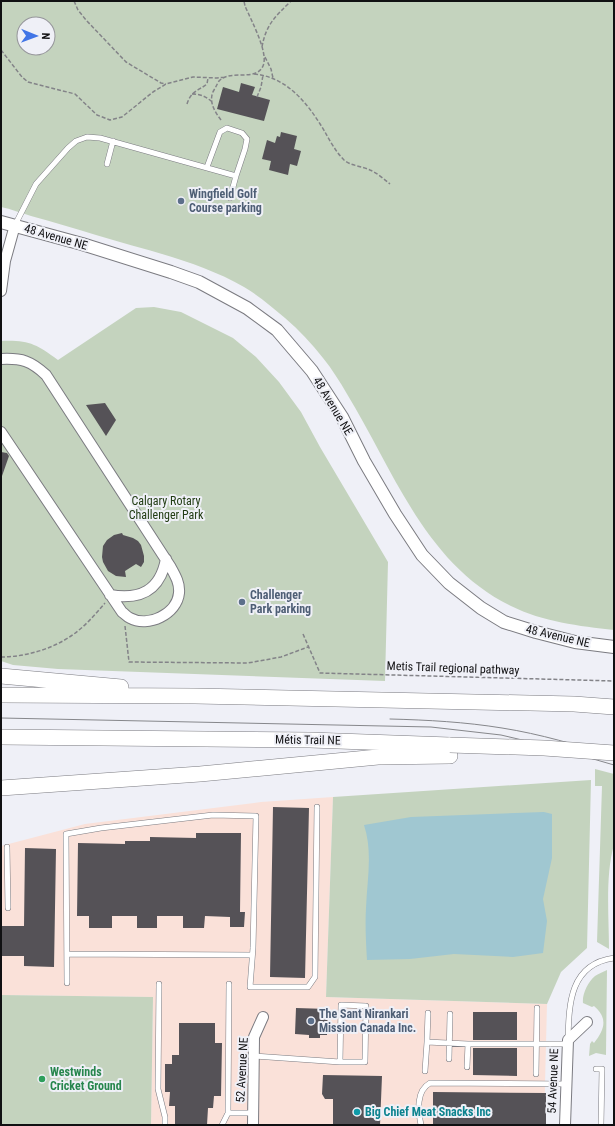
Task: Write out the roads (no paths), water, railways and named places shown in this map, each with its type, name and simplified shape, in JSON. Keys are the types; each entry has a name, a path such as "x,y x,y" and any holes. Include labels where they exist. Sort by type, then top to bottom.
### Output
{"main road":[{"path":"1,676 84,683 196,696"},
{"path":"1,695 196,696 574,704 614,708"},
{"name":"Métis Trail NE","path":"1,737 310,740 450,751 565,749 614,753"},
{"path":"1,788 200,774 450,751"}],"street":[{"name":"48 Avenue NE","path":"1,222 82,244 171,272 199,282 247,308 277,330 312,371 342,417 364,461 395,514 422,555 449,583 480,608 504,622 575,642 614,647"},
{"path":"1,291 6,261 15,226"},
{"path":"1,359 25,360 36,366 46,375 166,559 176,576 179,585 177,600 166,614 151,621 141,622 130,619 108,599 1,432"},
{"path":"108,599 136,596 148,590 158,582 164,569 166,559"},
{"name":"52 Avenue NE","path":"253,1125 254,1037 263,1017"},
{"name":"54 Avenue NE","path":"565,1125 568,1042 587,1022"}],"lane":[{"path":"207,167 220,132 227,128 233,129 242,133 247,139 230,198"},
{"path":"15,226 36,184 76,141 87,137 113,141 236,176"},
{"path":"107,164 113,141"},
{"path":"66,983 66,834 101,828 213,815 256,816 253,948 250,987 308,987 315,977 317,808"},
{"path":"8,847 8,908"},
{"path":"67,954 252,955"},
{"path":"427,1042 468,1044 536,1044 568,1042 570,1007 577,982 581,974 597,962 614,958"},
{"path":"159,984 158,1089 165,1117 165,1125"},
{"path":"222,1125 228,1113 229,984"},
{"path":"254,1056 340,1062 365,1062 366,1006 341,1005 340,1062"},
{"path":"536,1074 537,1008"},
{"path":"425,1071 428,1013"},
{"path":"449,1059 450,1014"},
{"path":"467,1067 468,1044"},
{"path":"596,1069 602,1069 600,1125"},
{"path":"421,1125 419,1114 420,1094 424,1087 430,1083 566,1084"},
{"path":"228,1113 253,1113"}],"water":[{"path":"544,812 552,814 552,858 543,899 547,921 543,953 513,957 454,954 410,959 367,960 366,921 369,856 367,835 364,825 411,817"}],"tram line":[{"path":"1,718 431,727 501,735 552,747 614,765"},
{"path":"390,719 474,724 502,728 559,740 614,757"}],"place":[{"name":"Wingfield Golf Course parking","path":"181,201"},
{"name":"Challenger Park parking","path":"242,602"},
{"name":"The Sant Nirankari Mission Canada Inc.","path":"311,1021"},
{"name":"Westwinds Cricket Ground","path":"42,1079"},
{"name":"Big Chief Meat Snacks Inc","path":"357,1112"}],"park label":[{"name":"Calgary Rotary Challenger Park","path":"166,508"}]}
